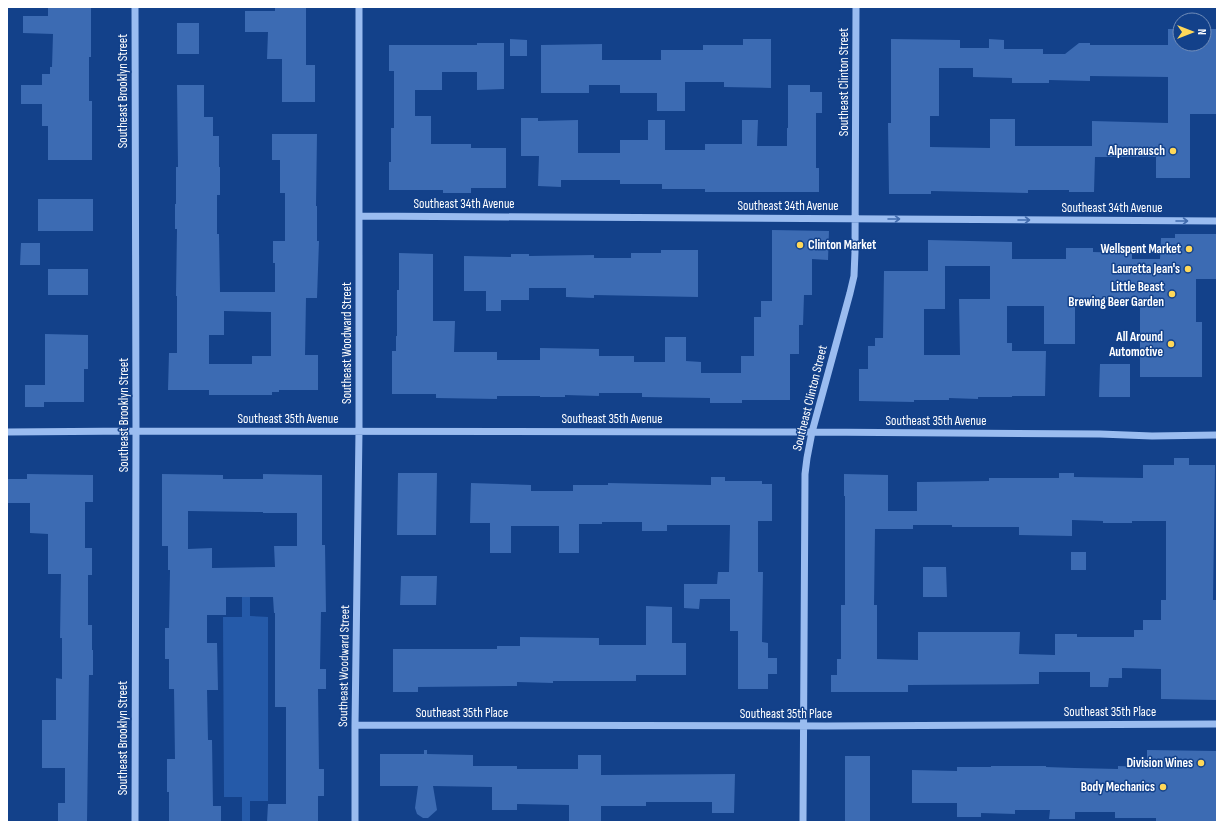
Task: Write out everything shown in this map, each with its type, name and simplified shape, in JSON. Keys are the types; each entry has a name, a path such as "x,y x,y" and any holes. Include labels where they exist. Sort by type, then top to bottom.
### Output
{"street":[{"name":"Southeast Brooklyn Street","path":"135,7 135,822"},
{"name":"Southeast Woodward Street","path":"355,822 355,725 360,431 358,7"},
{"name":"Southeast Clinton Street","path":"803,822 805,474 812,432 854,276 856,7"},
{"name":"Southeast 34th Avenue","path":"359,216 1217,221"},
{"name":"Southeast 35th Avenue","path":"7,432 136,430 812,432 1100,434 1152,436 1217,435"},
{"name":"Southeast 35th Place","path":"355,725 804,726 1217,724"}],"shaded area":[{"path":"242,596 250,596 250,616 268,617 268,801 250,801 250,822 242,822 242,797 224,797 223,617 242,617"}],"building":[{"path":"48,7 91,7 89,101 92,101 92,160 48,160 48,126 42,126 42,104 21,104 21,85 42,85 42,74 50,74 50,67 52,67 53,34 23,33 23,16 48,16"},
{"path":"275,7 306,7 306,65 315,65 315,102 282,102 282,59 267,59 268,32 245,32 245,11 275,11"},
{"path":"177,23 199,23 199,54 177,54"},
{"path":"1168,29 1172,29 1172,52 1212,52 1212,29 1217,29 1217,114 1190,114 1190,178 1156,178 1156,157 1095,157 1094,192 1069,192 1069,190 1028,190 1028,193 931,191 931,194 889,194 888,123 891,123 891,39 960,40 960,48 989,48 989,39 1004,40 1004,49 1043,49 1043,54 1065,54 1079,43 1090,43 1090,45 1168,45","holes":["939,68 973,68 973,77 1012,78 1012,83 1049,83 1049,80 1090,81 1090,76 1168,77 1168,123 1092,121 1092,146 1015,146 1015,119 990,119 990,148 930,147 930,116 939,116"]},
{"path":"510,39 527,40 527,56 510,56"},
{"path":"743,39 771,39 771,88 724,87 724,82 685,82 685,111 657,111 657,93 620,93 620,85 589,85 589,93 541,93 541,45 602,44 602,60 661,60 661,50 703,50 703,45 743,45"},
{"path":"477,43 504,43 504,89 477,90 477,72 442,72 442,90 415,90 415,116 431,116 431,144 471,144 471,148 506,148 506,188 471,188 471,193 443,193 443,190 389,190 391,128 394,128 394,71 389,71 389,45 477,45"},
{"path":"177,85 204,85 204,117 213,117 213,136 219,136 220,195 217,195 217,234 219,234 220,292 275,292 273,241 285,241 285,193 280,193 280,160 272,160 272,134 317,134 316,206 317,241 319,241 317,298 306,298 305,355 318,355 318,390 279,390 279,392 272,392 272,395 209,395 209,390 168,390 169,353 177,353 177,229 175,229 175,204 176,167 178,167","holes":["224,311 271,312 271,356 252,356 252,364 209,364 209,335 224,335"]},
{"path":"788,85 810,85 810,92 822,92 822,113 816,113 816,168 819,168 819,192 705,192 705,189 662,189 662,184 620,184 620,180 561,180 561,187 538,186 539,156 521,156 521,118 538,118 538,121 578,120 578,153 620,153 620,140 648,140 648,120 665,120 665,150 705,150 705,144 742,144 742,120 758,120 757,146 787,146"},
{"path":"38,199 93,199 93,231 38,231"},
{"path":"772,230 829,231 828,260 812,259 812,295 804,295 803,325 799,325 799,354 790,354 790,400 742,400 742,403 710,403 710,398 642,397 642,393 599,393 599,396 565,395 565,397 497,396 497,399 436,398 436,394 392,394 392,351 396,351 399,253 433,254 433,321 455,321 454,352 497,352 497,360 540,360 540,348 599,349 599,356 634,356 634,362 665,362 665,337 686,337 686,361 701,362 701,373 741,373 741,356 754,356 754,317 761,317 761,301 772,301"},
{"path":"1175,234 1217,234 1217,279 1196,279 1196,322 1202,322 1202,377 1140,377 1140,300 1075,298 1075,344 1044,344 1044,306 1007,306 1007,343 1012,343 1012,351 1046,351 1045,396 978,397 978,399 949,398 949,400 914,400 914,402 859,401 859,369 868,369 868,346 875,346 875,338 883,338 884,271 928,271 928,240 1012,242 1012,259 1066,259 1066,248 1093,248 1093,252 1132,253 1132,259 1160,259 1161,238 1175,238","holes":["945,266 990,266 990,299 959,299 960,355 924,355 924,309 945,309"]},
{"path":"21,243 40,243 40,265 20,265"},
{"path":"661,250 698,250 698,297 594,295 594,298 566,297 566,288 529,288 529,300 501,300 501,311 486,311 486,291 464,291 464,256 511,257 511,254 529,254 529,256 594,255 594,258 631,258 631,253 661,253"},
{"path":"48,269 88,269 88,295 48,295"},
{"path":"45,334 88,335 88,369 84,369 84,402 44,402 44,407 25,407 25,385 45,385"},
{"path":"1100,364 1130,364 1130,397 1099,397"},
{"path":"1174,458 1189,458 1189,465 1215,465 1213,600 1217,600 1217,700 1161,699 1161,669 1122,668 1122,678 1109,678 1108,687 1090,687 1090,672 1039,672 1039,684 908,685 908,692 831,692 831,675 837,675 837,659 841,659 841,605 845,605 844,474 888,475 888,511 917,511 917,482 989,481 989,478 1059,478 1059,473 1074,473 1074,477 1143,478 1143,465 1174,465","holes":["1072,520 1103,521 1103,523 1166,521 1166,600 1161,600 1161,620 1143,620 1143,630 1134,630 1134,637 1077,637 1077,634 1055,634 1055,655 1019,654 1020,632 918,632 918,660 877,659 877,605 874,605 875,529 913,529 913,525 952,525 952,527 1019,527 1019,535 1072,536"]},
{"path":"398,473 437,473 436,535 397,535"},
{"path":"27,474 93,475 93,502 85,502 85,548 92,548 92,575 88,575 88,625 92,625 93,650 93,675 89,675 87,822 58,822 58,803 65,803 65,768 42,768 42,720 56,720 56,678 62,679 62,638 60,638 61,574 48,574 48,534 30,533 30,503 7,503 7,479 27,479"},
{"path":"162,474 223,475 223,479 263,479 263,474 322,475 322,545 325,545 326,612 321,612 320,669 326,669 326,689 318,689 319,769 324,769 324,796 318,796 318,822 267,822 268,804 286,804 286,707 275,707 275,613 273,597 226,597 226,615 207,615 207,643 217,643 218,690 207,690 208,740 212,740 213,806 221,806 221,822 169,822 167,759 175,759 174,689 169,689 169,659 165,659 165,628 169,628 170,570 168,570 168,546 162,546","holes":["188,511 297,513 297,546 274,546 275,567 212,568 212,548 188,549"]},
{"path":"711,477 725,477 725,481 762,481 762,484 772,484 772,521 758,521 758,572 763,572 762,642 768,643 768,658 777,658 777,674 768,674 768,689 738,689 738,631 730,631 730,599 700,599 699,609 684,608 684,584 717,584 718,572 729,572 730,525 667,525 667,531 642,531 642,522 602,522 602,524 579,524 579,553 559,553 559,526 511,526 511,553 490,553 490,523 470,523 471,483 531,485 531,491 573,491 573,485 608,485 608,483 711,485"},
{"path":"1071,552 1086,552 1086,570 1071,570"},
{"path":"923,567 946,567 947,597 923,597"},
{"path":"401,576 437,576 436,605 400,605"},
{"path":"646,606 672,607 672,643 686,643 686,675 636,675 636,681 553,681 553,683 517,682 517,686 418,687 418,692 393,692 393,649 497,649 497,646 520,646 520,637 599,638 599,645 646,645"},
{"path":"424,750 427,750 427,754 473,755 473,766 517,766 517,769 578,769 578,755 601,755 601,775 735,774 734,813 712,813 712,802 646,802 646,806 601,806 601,822 569,822 569,805 517,804 517,810 492,810 492,787 433,786 437,810 428,818 423,818 417,814 415,808 418,786 380,786 380,754 424,754"},
{"path":"1147,750 1217,751 1217,822 1156,822 1156,818 1115,818 1115,812 1075,812 1075,819 1049,819 1050,810 1015,810 1015,814 981,813 981,817 957,817 957,803 912,803 912,770 957,771 957,767 991,766 1046,766 1118,769 1118,766 1147,767"},
{"path":"845,756 870,756 870,822 845,822"}],"place":[{"name":"Alpenrausch","path":"1173,151"},
{"name":"Clinton Market","path":"800,245"},
{"name":"Wellspent Market","path":"1189,249"},
{"name":"Lauretta Jean's","path":"1188,269"},
{"name":"Little Beast Brewing Beer Garden","path":"1172,294"},
{"name":"All Around Automotive","path":"1171,344"},
{"name":"Division Wines","path":"1201,763"},
{"name":"Body Mechanics","path":"1163,787"}]}
